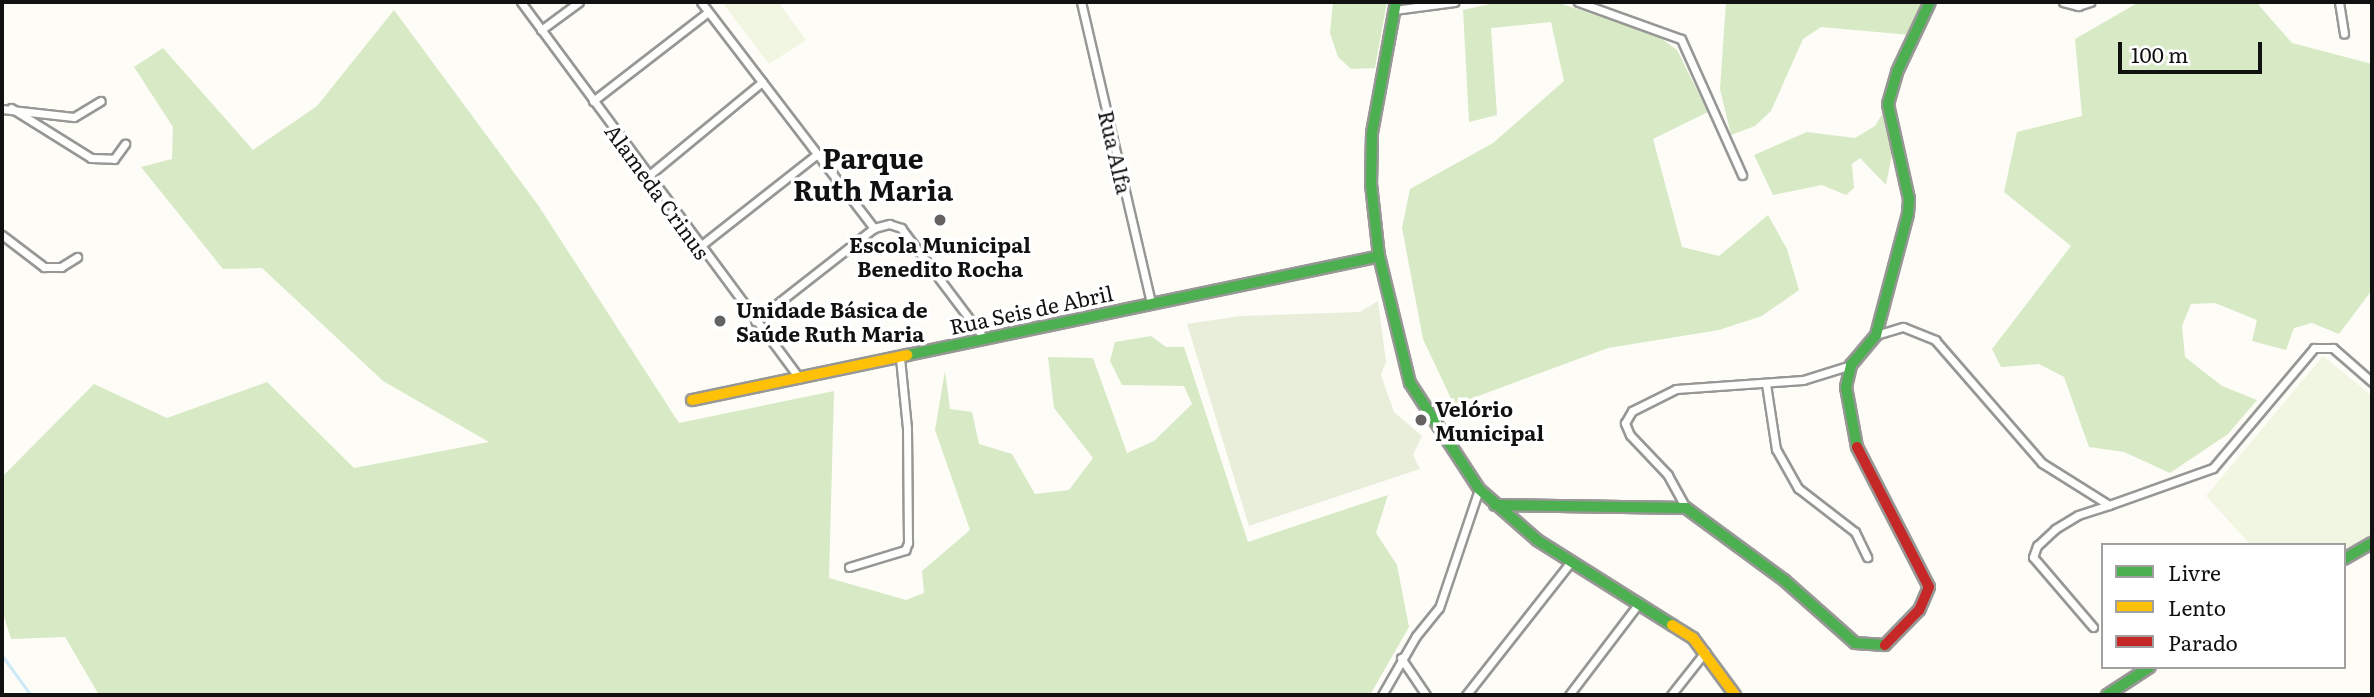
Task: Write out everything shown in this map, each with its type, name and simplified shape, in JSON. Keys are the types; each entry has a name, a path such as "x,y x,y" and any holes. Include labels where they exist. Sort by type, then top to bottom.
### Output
{"street":[{"name":"Alameda Crinus","path":"521,2 699,247 799,378"},
{"path":"541,30 579,2"},
{"path":"701,2 874,228"},
{"name":"Rua Alfa","path":"1082,2 1151,302"},
{"path":"1454,2 1395,6 1371,134 1372,199 1379,256 1410,383 1479,489 1495,505 1570,563 1679,627 1706,651 1735,695"},
{"path":"1578,2 1681,40 1742,175"},
{"path":"1851,365 1846,409 1857,449 1929,587 1919,610 1891,640 1876,647 1855,643 1784,580 1686,508 1668,475 1630,435 1628,415 1646,401 1676,389 1766,384 1826,376 1851,365 1876,335 1909,205 1888,104 1901,62 1930,2"},
{"path":"2063,2 2078,6 2090,2"},
{"path":"2339,2 2344,34"},
{"path":"593,101 708,12"},
{"path":"648,176 762,82"},
{"path":"2,109 74,117 89,112 101,101"},
{"path":"11,108 91,158 114,159 125,144"},
{"path":"699,247 817,154"},
{"path":"755,321 874,228 889,224 901,228 984,338"},
{"path":"2,235 44,267 61,267 77,257"},
{"name":"Rua Seis de Abril","path":"692,400 1379,256"},
{"path":"1876,335 1903,327 1935,340 2042,463 2109,505"},
{"path":"2093,628 2033,557 2037,546 2054,529 2078,515 2213,468 2307,353 2321,345 2333,348 2372,383"},
{"path":"849,566 905,550 908,543 907,428 900,358"},
{"path":"1766,384 1776,449 1798,488 1812,503 1847,524 1867,557"},
{"path":"1382,695 1401,659 1439,608 1479,489"},
{"path":"1495,505 1686,508"},
{"path":"2346,558 2372,543"},
{"path":"1466,695 1570,563"},
{"path":"1569,695 1639,603"},
{"path":"1671,695 1706,651"},
{"path":"1401,659 1426,695"},
{"path":"2107,695 2147,669"}],"green space":[{"path":"722,2 778,2 806,40 769,64"},
{"path":"1333,2 1387,2 1375,68 1351,69 1338,57 1330,33"},
{"path":"1498,2 1556,2 1658,36 1677,50 1708,112 1653,139 1682,247 1719,256 1768,215 1787,249 1799,290 1762,316 1719,330 1608,348 1454,405 1423,339 1402,228 1410,189 1493,143 1564,81 1551,22 1491,28 1497,115 1469,122 1463,10"},
{"path":"1726,2 1923,2 1910,35 1821,27 1803,39 1771,111 1755,126 1731,135 1720,89"},
{"path":"2139,2 2256,2 2292,43 2372,64 2372,290 2339,334 2312,323 2294,328 2286,350 2252,341 2257,320 2215,303 2191,304 2182,326 2185,357 2222,386 2257,400 2228,434 2170,473 2124,452 2089,447 2064,377 2039,364 2001,367 1992,349 2071,246 2004,192 2017,132 2082,116 2075,39"},
{"path":"394,10 538,205 679,423 834,391 829,578 906,600 924,593 922,571 970,530 935,430 945,371 950,409 972,412 979,444 1012,454 1035,494 1069,490 1093,458 1054,408 1048,357 1093,358 1127,453 1154,441 1192,404 1184,386 1122,385 1110,361 1115,342 1151,336 1166,347 1184,347 1248,542 1388,495 1376,533 1397,565 1409,627 1370,695 99,695 65,637 11,639 2,610 2,477 94,384 167,418 267,382 354,468 489,442 383,381 262,268 223,269 141,167 172,159 173,127 134,67 163,48 253,150 317,106"},
{"path":"1887,106 1893,149 1886,185 1860,158 1852,164 1854,188 1846,195 1822,185 1773,195 1754,155 1807,132 1855,138 1875,126"},
{"path":"1378,301 1386,362 1381,375 1394,412 1422,436 1413,455 1420,469 1249,526 1187,324 1240,316 1360,312"},
{"path":"2323,356 2372,396 2372,535 2346,549 2346,543 2249,543 2206,496"}],"waterway":[{"path":"2,655 31,695"}],"traffic: fast":[{"path":"1396,2 1372,133 1371,184 1379,256 1410,383 1479,489 1537,540 1672,625"},
{"path":"1857,447 1846,387 1851,365 1876,335 1908,214 1909,199 1888,104 1897,72 1930,2"},
{"path":"907,355 1379,256"},
{"path":"1495,505 1686,508 1784,580 1855,643 1885,645"},
{"path":"2346,558 2372,543"},
{"path":"2107,695 2147,669"}],"traffic: slow":[{"path":"692,400 907,355"},
{"path":"1672,625 1693,638 1735,695"}],"traffic: jam":[{"path":"1857,447 1929,587 1919,610 1885,645"}],"place":[{"name":"Escola Municipal Benedito Rocha","path":"940,220"},
{"name":"Unidade Básica de Saúde Ruth Maria","path":"720,321"},
{"name":"Velório Municipal","path":"1421,420"}],"district":[{"name":"Parque Ruth Maria","path":"873,173"}]}
